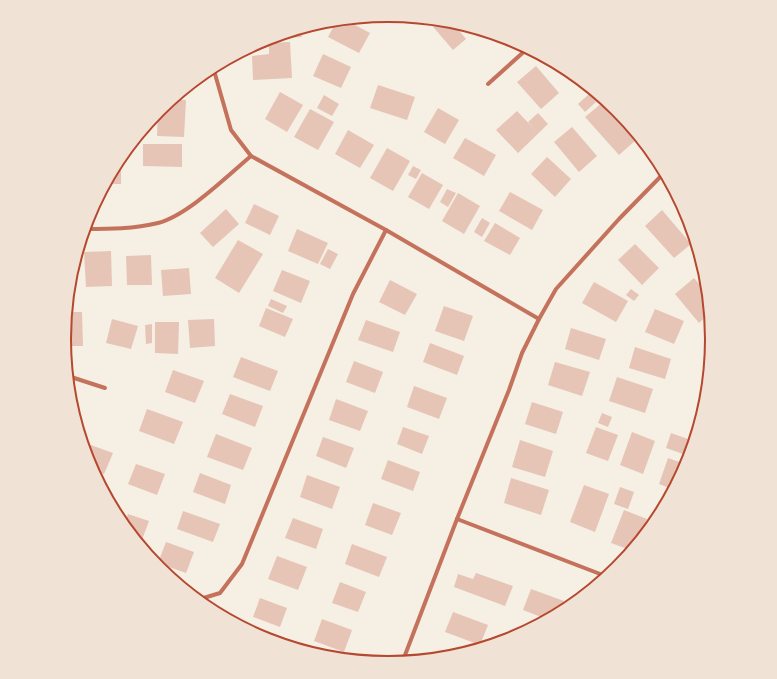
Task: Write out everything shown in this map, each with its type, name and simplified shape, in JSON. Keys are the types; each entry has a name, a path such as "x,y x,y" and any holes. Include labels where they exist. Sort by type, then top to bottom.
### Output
{"street":[{"path":"488,84 523,52"},
{"path":"215,74 231,130 251,156 386,230 539,319"},
{"path":"91,229 125,229 160,223 186,209 251,156"},
{"path":"405,656 457,519 509,390 522,353 539,319 556,289 619,219 660,177"},
{"path":"205,598 220,593 242,564 353,294 386,230"},
{"path":"74,378 105,388"},
{"path":"457,519 602,575"}],"building":[{"path":"354,24 370,33 359,53 328,37 333,27"},
{"path":"432,25 459,30 466,39 453,50"},
{"path":"302,34 302,37 290,38"},
{"path":"290,42 292,78 253,80 252,56 269,54 269,45 276,43"},
{"path":"323,54 351,67 341,88 313,76"},
{"path":"536,66 559,93 541,109 517,82"},
{"path":"378,85 415,97 407,120 370,108"},
{"path":"280,92 303,105 287,132 265,119"},
{"path":"589,94 596,102 585,112 578,104"},
{"path":"324,95 339,104 332,116 317,108"},
{"path":"180,100 186,100 184,137 157,136 158,122"},
{"path":"601,104 635,140 619,155 585,117"},
{"path":"438,108 459,120 445,144 424,132"},
{"path":"310,109 334,122 318,150 294,137"},
{"path":"517,111 537,132 528,122 538,113 548,124 518,153 496,130"},
{"path":"572,127 597,156 579,172 554,142"},
{"path":"348,130 374,145 360,168 335,154"},
{"path":"465,138 496,155 484,176 453,158"},
{"path":"143,144 182,144 182,167 143,166"},
{"path":"387,148 410,161 393,191 370,178"},
{"path":"547,157 571,179 555,197 531,174"},
{"path":"413,166 421,170 416,179 408,175"},
{"path":"121,170 121,184 112,184"},
{"path":"422,173 443,185 429,209 408,197"},
{"path":"447,189 456,193 448,207 440,202"},
{"path":"510,192 543,210 532,230 499,211"},
{"path":"458,193 480,206 464,234 442,221"},
{"path":"254,204 279,216 270,235 245,223"},
{"path":"226,209 239,224 213,247 200,233"},
{"path":"662,210 691,244 674,258 645,226"},
{"path":"482,218 490,223 482,237 474,232"},
{"path":"495,223 520,238 510,255 484,241"},
{"path":"297,229 328,243 318,264 288,251"},
{"path":"238,240 263,254 239,293 215,278"},
{"path":"635,244 659,268 642,285 618,260"},
{"path":"328,249 338,254 330,269 320,264"},
{"path":"111,251 112,286 86,287 84,252"},
{"path":"151,255 152,285 127,285 126,256"},
{"path":"189,268 191,294 163,296 161,270"},
{"path":"282,270 310,281 301,303 273,291"},
{"path":"694,278 701,286 705,318 699,323 675,294"},
{"path":"390,280 417,294 405,315 379,302"},
{"path":"594,282 628,301 616,322 582,303"},
{"path":"631,289 639,295 634,301 626,295"},
{"path":"271,299 287,306 283,313 268,306"},
{"path":"444,306 473,316 464,341 435,331"},
{"path":"266,308 293,319 285,337 259,326"},
{"path":"655,309 684,321 674,344 645,332"},
{"path":"73,312 82,312 83,346 71,346"},
{"path":"112,319 138,326 131,349 106,343"},
{"path":"214,319 215,346 190,348 188,320"},
{"path":"366,320 400,332 393,352 358,340"},
{"path":"155,322 179,322 178,354 155,353"},
{"path":"152,324 152,343 146,344 145,325"},
{"path":"571,328 606,339 599,360 565,349"},
{"path":"430,343 464,356 457,375 423,362"},
{"path":"635,347 671,359 665,379 629,368"},
{"path":"241,357 278,371 270,391 233,377"},
{"path":"354,361 383,372 375,393 346,382"},
{"path":"555,362 590,372 582,396 548,385"},
{"path":"173,370 204,381 195,403 165,392"},
{"path":"617,377 653,389 645,413 609,401"},
{"path":"414,386 447,398 439,419 407,407"},
{"path":"230,394 263,406 255,427 222,414"},
{"path":"336,399 368,411 360,431 329,420"},
{"path":"532,402 563,412 556,434 525,424"},
{"path":"147,409 183,422 174,444 139,431"},
{"path":"602,413 612,417 608,427 598,423"},
{"path":"403,427 429,436 422,454 397,444"},
{"path":"596,427 618,435 608,461 586,453"},
{"path":"632,432 655,441 643,474 620,465"},
{"path":"671,433 688,439 683,454 666,448"},
{"path":"216,434 252,448 243,470 207,457"},
{"path":"323,437 354,448 346,468 316,456"},
{"path":"520,440 553,451 545,477 512,467"},
{"path":"89,444 113,453 104,474 101,473"},
{"path":"668,458 681,463 669,488 659,484"},
{"path":"388,460 420,472 413,491 381,479"},
{"path":"136,464 165,474 157,495 128,484"},
{"path":"200,473 231,485 225,504 193,492"},
{"path":"307,475 340,487 332,509 300,497"},
{"path":"511,478 549,490 541,515 504,503"},
{"path":"584,485 609,494 595,532 570,522"},
{"path":"620,487 634,492 628,509 614,504"},
{"path":"373,503 401,513 392,535 365,525"},
{"path":"624,510 647,519 644,528 627,549 611,543"},
{"path":"183,511 220,524 213,542 177,529"},
{"path":"128,514 149,521 142,539 137,533 127,518"},
{"path":"293,518 323,529 316,549 285,538"},
{"path":"166,542 194,552 186,573 166,566 159,559"},
{"path":"352,544 387,557 379,577 345,564"},
{"path":"277,556 307,567 298,590 268,579"},
{"path":"476,573 513,586 505,606 454,587 458,574 473,579"},
{"path":"340,582 366,592 358,612 332,603"},
{"path":"531,589 564,601 563,604 541,617 523,610"},
{"path":"260,598 287,608 280,627 253,617"},
{"path":"453,612 488,625 481,643 477,644 445,632"},
{"path":"322,619 352,630 344,652 314,641"}]}
